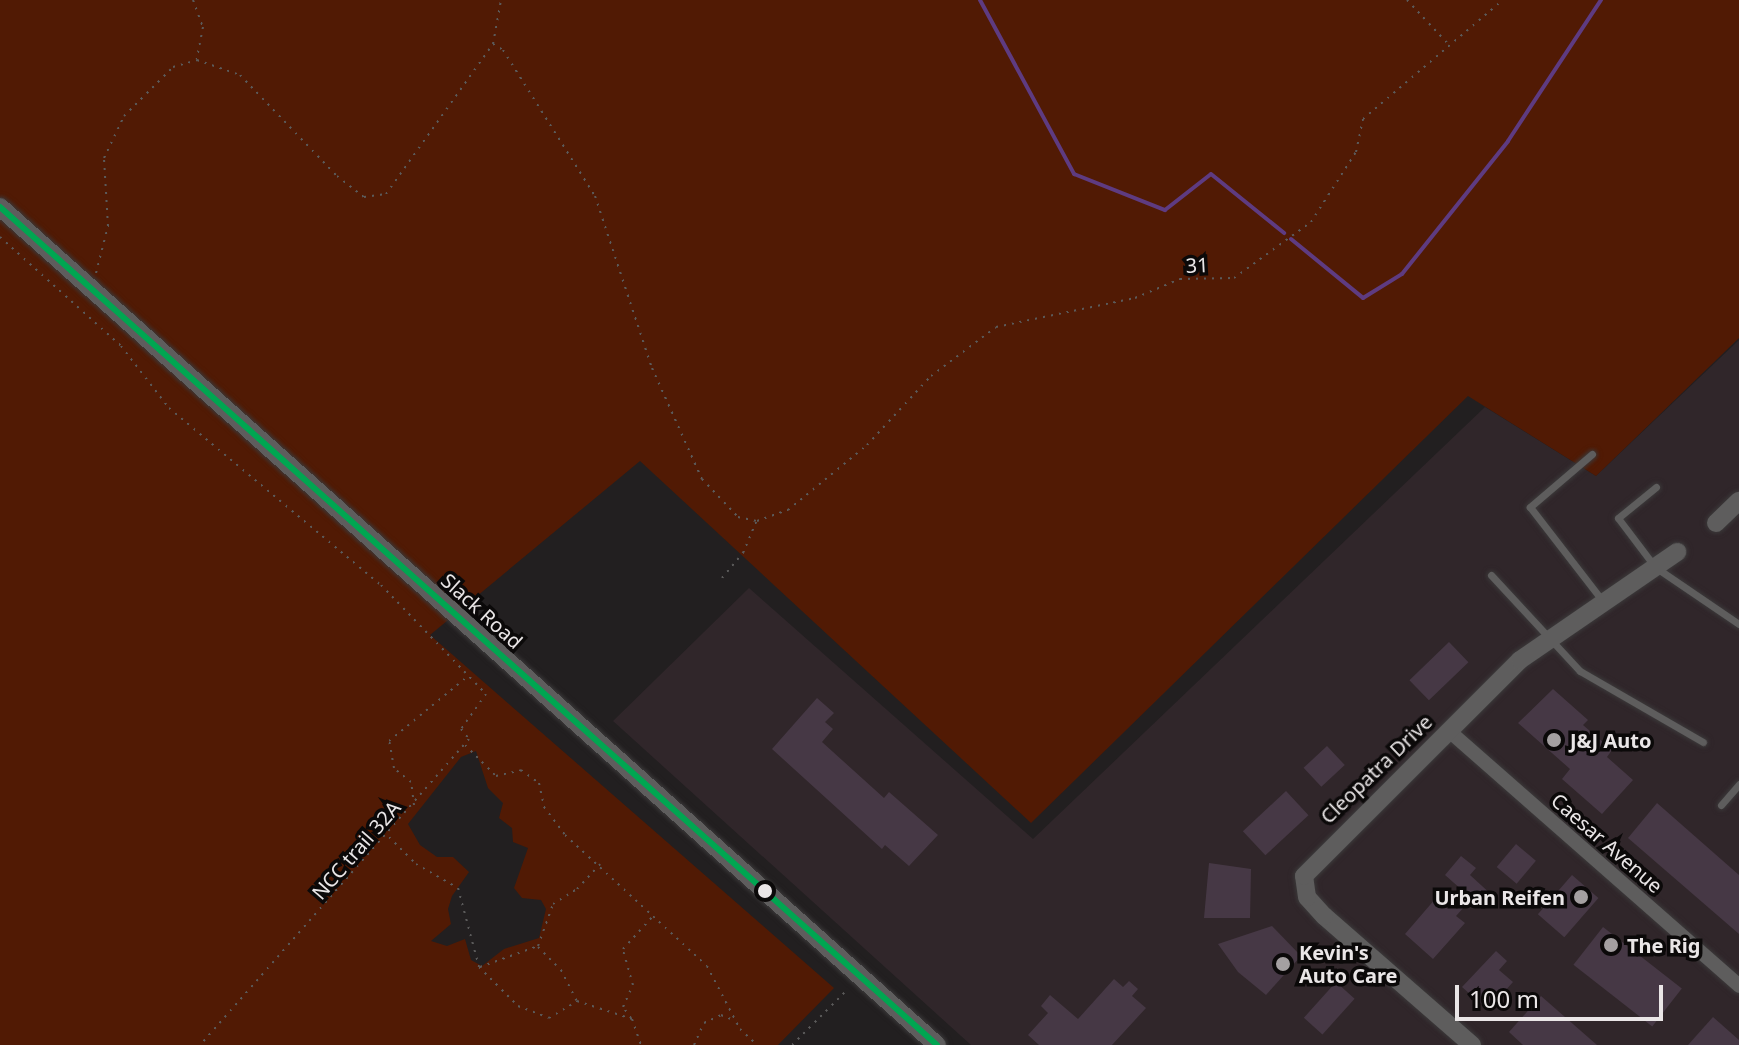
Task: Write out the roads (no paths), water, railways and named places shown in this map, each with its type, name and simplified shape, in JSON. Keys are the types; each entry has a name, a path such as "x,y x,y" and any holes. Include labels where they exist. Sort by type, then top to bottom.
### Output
{"street":[{"name":"Slack Road","path":"0,207 937,1045"},
{"path":"1716,523 1739,501"},
{"name":"Cleopatra Drive","path":"1472,1045 1324,916 1307,897 1304,876 1448,730 1549,640 1677,552"},
{"name":"Caesar Avenue","path":"1448,730 1739,986"}],"lane":[{"path":"1592,454 1530,507 1604,602"},
{"path":"1656,487 1618,518 1655,567 1739,624"},
{"path":"1491,575 1580,671 1703,742"},
{"path":"1721,805 1739,784"}],"waterway":[{"path":"980,0 1074,174 1165,210 1211,174 1284,233"},
{"path":"1291,239 1363,298 1402,274 1508,141 1601,0"}],"place":[{"name":"J&J Auto","path":"1554,740"},
{"name":"Urban Reifen","path":"1581,897"},
{"name":"The Rig","path":"1611,945"},
{"name":"Kevin's Auto Care","path":"1283,964"}]}
